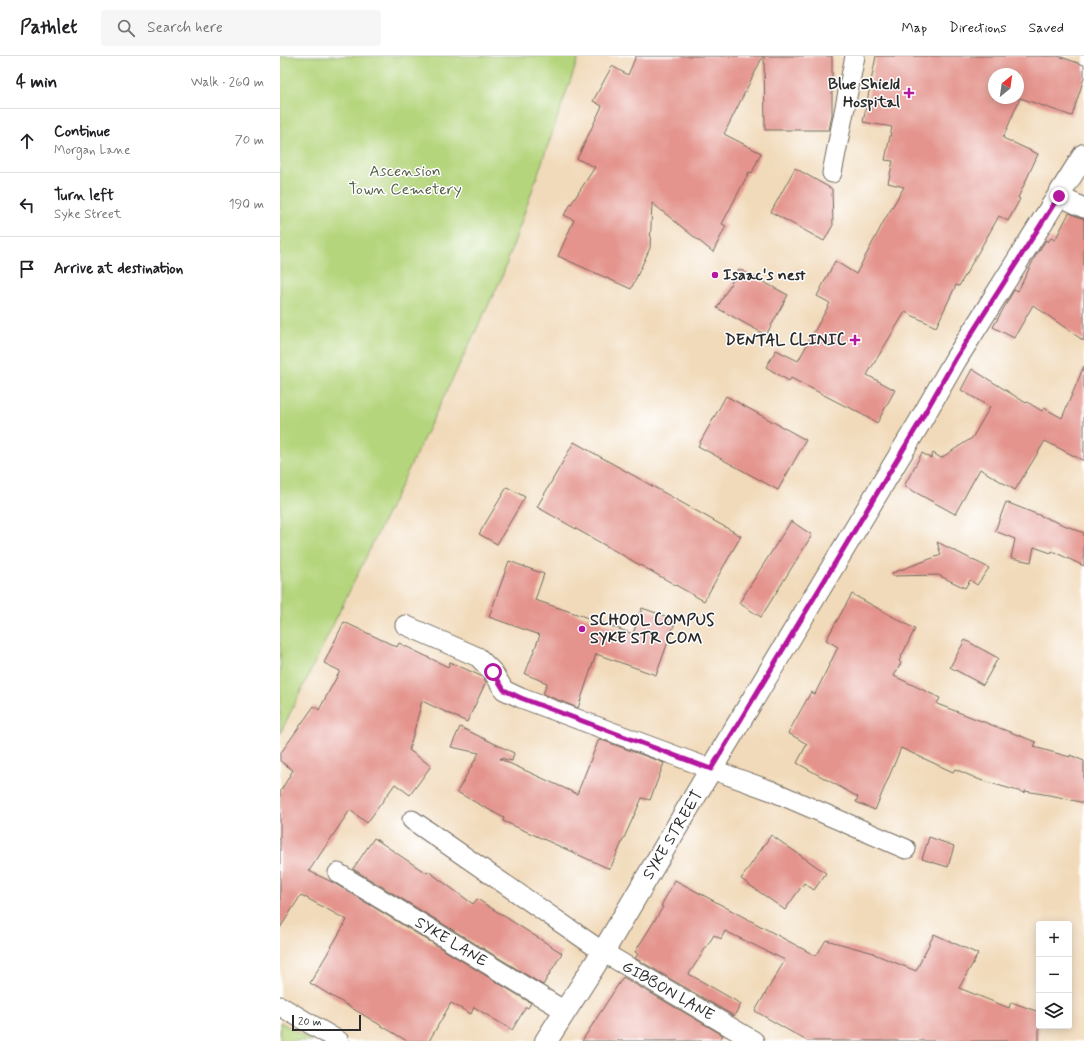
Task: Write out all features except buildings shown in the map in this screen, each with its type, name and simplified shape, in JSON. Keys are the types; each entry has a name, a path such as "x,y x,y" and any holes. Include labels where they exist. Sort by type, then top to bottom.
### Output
{"main road":[{"name":"SYKE STREET","path":"546,1041 603,952 918,425 956,358 1084,155"}],"street":[{"path":"832,173 855,56"},
{"path":"1059,196 1084,208"},
{"path":"405,625 478,657 493,672 504,690 521,698 772,791 906,849"},
{"name":"GIBBON LANE","path":"412,820 603,952 754,1041"},
{"name":"SYKE LANE","path":"338,873 565,1011"},
{"path":"280,1006 339,1041"}],"green space":[{"name":"Ascension Town Cemetery","path":"280,56 579,56 502,277 280,734"},
{"path":"280,1022 313,1041 280,1041"}],"place":[{"name":"Blue Shield Hospital","path":"909,93"},
{"name":"Isaac's nest","path":"715,275"},
{"name":"DENTAL CLINIC","path":"855,340"},
{"name":"SCHOOL COMPUS SYKE STR COM","path":"582,629"}],"route":[{"path":"493,672 504,690 521,698 711,769 918,425 956,358 1059,196"}]}
